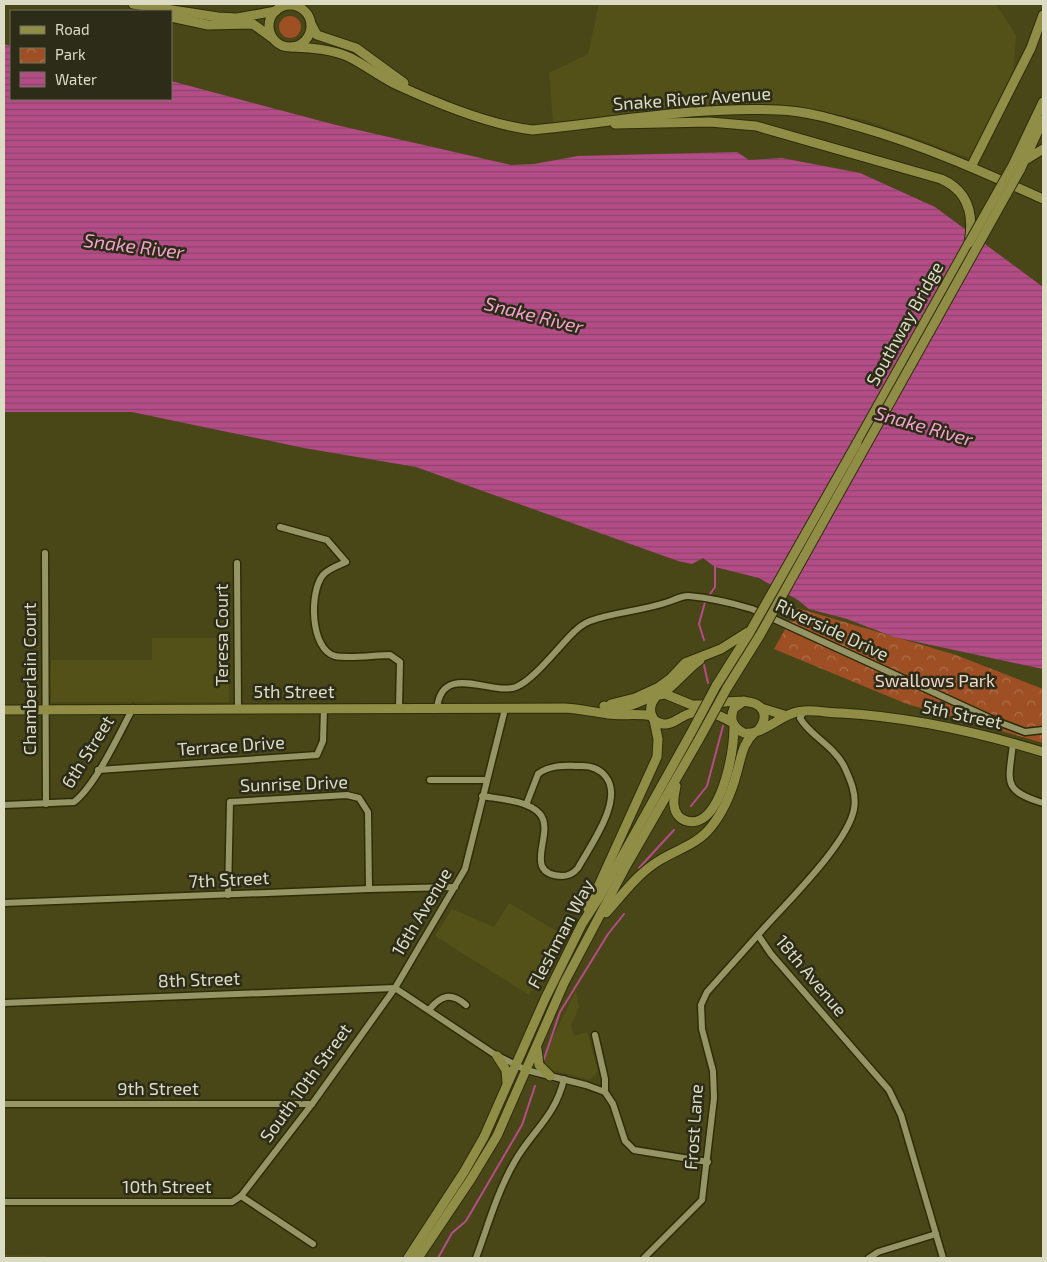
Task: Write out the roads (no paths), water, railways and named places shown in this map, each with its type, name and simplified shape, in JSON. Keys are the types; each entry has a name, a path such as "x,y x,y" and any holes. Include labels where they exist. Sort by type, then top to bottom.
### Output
{"main road":[{"path":"133,4 156,10"},
{"path":"172,17 208,25 253,24 272,37 277,43 292,48 306,40 310,20 305,4"},
{"path":"172,12 237,18 280,7 296,6 310,20"},
{"path":"272,37 269,23 280,7"},
{"path":"971,167 1031,48 1043,15"},
{"name":"Snake River Avenue","path":"310,20 317,35 356,48 424,95"},
{"name":"Snake River Avenue","path":"292,48 315,48 342,55 398,85 476,117 515,128 533,130 641,116 735,110 793,111 867,129 971,167 1043,199"},
{"path":"1016,168 1043,102"},
{"path":"1032,125 1043,120"},
{"path":"1016,168 1043,120"},
{"path":"590,123 710,122 756,126 857,153 941,179 952,185 963,195 969,208 972,219 969,243"},
{"path":"1016,168 1043,149"},
{"name":"Southway Bridge","path":"751,630 969,243 1016,168"},
{"name":"Southway Bridge","path":"760,635 1016,168"},
{"path":"604,706 644,694 670,679 685,663 721,649 751,630"},
{"name":"Fleshman Way","path":"408,1258 464,1172 484,1137 545,999 582,924 600,896 716,686 751,630"},
{"name":"Fleshman Way","path":"418,1258 471,1179 496,1136 564,983 598,923 626,866 760,635"},
{"path":"582,924 598,881 658,757 658,739 650,709 658,696 676,684 686,671 706,655"},
{"path":"598,923 643,873 659,860 697,841 710,829 721,814 730,794 741,751 747,740 764,719 761,708 756,702 744,701 700,705 685,702 674,696 658,696"},
{"name":"5th Street","path":"4,710 44,708 585,709 604,706 628,708 658,696"},
{"path":"678,778 674,797 676,815 682,820 692,823 709,814 732,759 734,725 732,715 734,708 744,701"},
{"name":"5th Street","path":"761,708 784,715"},
{"name":"5th Street","path":"585,709 609,714 632,713 653,718 661,724 669,724 696,712 711,712 717,713 734,725"},
{"name":"5th Street","path":"757,730 774,723 784,715 804,711 894,718 1013,743 1043,752"},
{"path":"734,725 744,733 757,730"},
{"path":"538,1042 537,1060 543,1070 550,1076"},
{"path":"497,1056 506,1070 507,1086"}],"street":[{"path":"280,527 327,540 346,562 322,576 319,583 314,614 320,642 326,651 336,656 390,654 396,657 400,662 399,708"},
{"name":"Chamberlain Court","path":"44,553 46,804"},
{"name":"Teresa Court","path":"237,563 238,708"},
{"name":"Riverside Drive","path":"436,709 437,700 442,692 460,683 473,683 494,688 516,687 575,631 589,622 688,596 726,601 752,609 996,721 1025,732 1043,730"},
{"name":"6th Street","path":"4,805 74,802 81,797 133,708"},
{"name":"Terrace Drive","path":"98,770 317,755 323,741 324,708"},
{"name":"16th Avenue","path":"395,988 465,869 505,709"},
{"name":"18th Avenue","path":"804,711 800,718 804,725 830,747 842,763 854,793 854,808 850,822 835,847 758,935 771,954 889,1090 901,1114 943,1258"},
{"path":"1013,743 1009,781 1012,788 1019,795 1043,803"},
{"path":"482,796 526,805 538,812 544,824 540,855 541,865 557,875 569,875 578,868 611,807 612,792 608,779 593,767 551,766 538,774 526,805"},
{"path":"430,780 486,780"},
{"name":"Sunrise Drive","path":"228,895 230,802 347,795 358,798 368,812 368,889"},
{"name":"7th Street","path":"4,904 455,887"},
{"name":"Frost Lane","path":"644,1258 702,1200 708,1162 714,1098 713,1071 702,1029 701,1006 707,992 758,935"},
{"path":"395,988 497,1056 526,1070 586,1084 605,1092 614,1104 625,1141 634,1150 708,1162"},
{"name":"8th Street","path":"4,1004 395,988"},
{"name":"South 10th Street","path":"242,1196 312,1104 395,988"},
{"path":"429,1010 438,1000 450,995 466,1005"},
{"path":"595,1035 605,1079 605,1092"},
{"path":"484,1258 477,1256 503,1182 516,1159 559,1100 564,1079"},
{"name":"9th Street","path":"4,1104 312,1104"},
{"path":"242,1196 313,1244"},
{"name":"10th Street","path":"4,1202 232,1202 242,1196"},
{"path":"870,1258 878,1252 936,1234"}],"water":[{"name":"Snake River","path":"4,44 10,46 10,100 172,100 172,81 332,124 511,165 534,164 578,156 737,152 749,160 782,158 860,173 935,207 1043,287 1043,669 894,637 847,619 809,609 798,600 759,578 715,567 703,558 692,564 678,561 416,467 304,448 132,412 4,412"}],"waterway":[{"path":"708,597 715,587 715,566"},
{"path":"704,640 699,624 705,602"},
{"path":"704,665 708,683"},
{"path":"691,806 707,786 723,726"},
{"path":"639,868 674,830"},
{"path":"544,1059 560,1012 608,934 624,914"},
{"path":"438,1258 452,1233 466,1221 522,1125 535,1086"}],"park label":[{"name":"Swallows Park","path":"935,681"}]}
